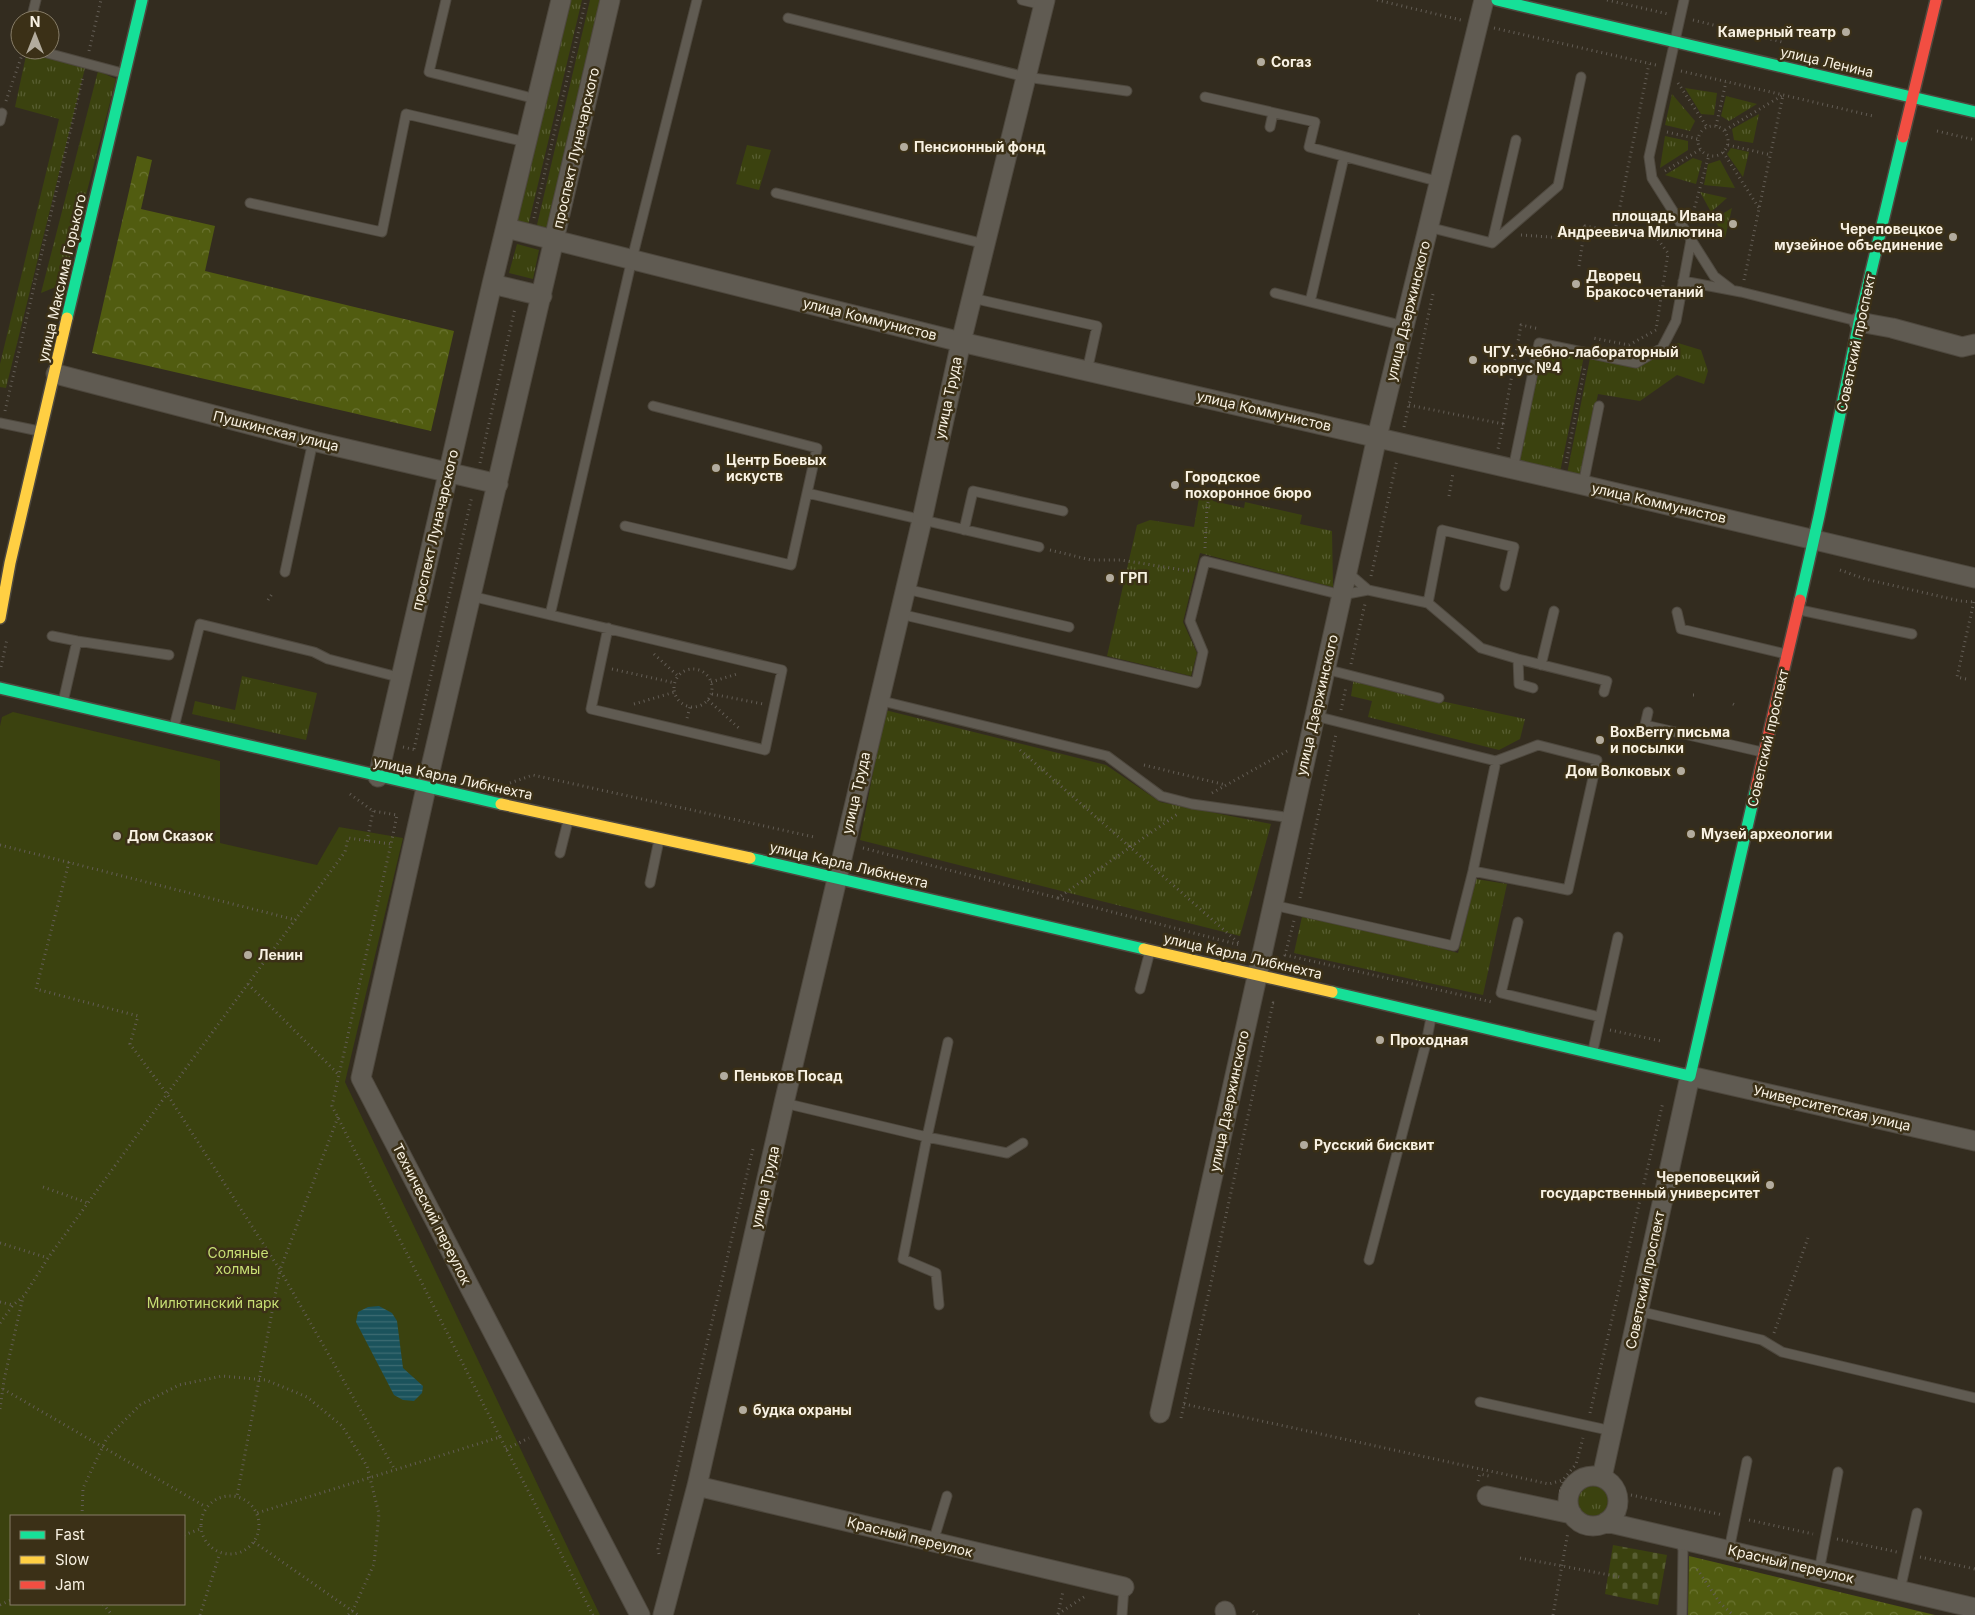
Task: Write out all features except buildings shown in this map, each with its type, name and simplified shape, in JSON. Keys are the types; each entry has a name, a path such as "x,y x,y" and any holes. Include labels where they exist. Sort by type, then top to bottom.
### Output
{"main road":[{"name":"улица Максима Горького","path":"0,618 5,562 42,432 142,0"},
{"name":"улица Ленина","path":"1497,0 1975,112"},
{"name":"Советский проспект","path":"1690,1076 1814,539 1860,322 1936,0"},
{"name":"улица Карла Либкнехта","path":"0,688 426,788 660,837 838,877 1690,1076"}],"street":[{"name":"проспект Луначарского","path":"378,777 492,284 561,0"},
{"name":"проспект Луначарского","path":"426,788 610,0"},
{"name":"улица Дзержинского","path":"1160,1413 1377,437 1484,0"},
{"name":"улица Труда","path":"663,1615 697,1486 784,1103 922,520 961,342 1044,3"},
{"name":"улица Коммунистов","path":"506,228 961,342 1584,484 1975,578"},
{"path":"492,284 542,296"},
{"path":"1860,322 1892,328 1962,347 1975,344"},
{"name":"Пушкинская улица","path":"56,374 313,441 498,484"},
{"name":"Технический переулок","path":"426,788 362,1078 640,1615"},
{"name":"Университетская улица","path":"1690,1076 1975,1141"},
{"name":"Советский проспект","path":"1602,1477 1690,1076"},
{"path":"1487,1496 1590,1526 1601,1525 1611,1519 1617,1509 1619,1498 1615,1488 1607,1480 1597,1475 1586,1477 1576,1482 1570,1492 1568,1503 1571,1519"},
{"name":"Красный переулок","path":"697,1486 1124,1587"},
{"name":"Красный переулок","path":"1606,1522 1682,1544 1729,1550 1975,1608"}],"lane":[{"path":"446,0 429,72 536,100"},
{"path":"550,615 632,259 696,0"},
{"path":"1022,0 1044,3"},
{"path":"1684,0 1649,157 1652,178 1714,276 1730,289"},
{"path":"788,18 1026,77 1127,91"},
{"path":"60,57 125,74"},
{"path":"1492,244 1558,186 1581,78"},
{"path":"1205,97 1315,122 1310,147 1440,182"},
{"path":"1270,127 1274,113"},
{"path":"250,203 382,232 406,114 526,142"},
{"path":"1492,244 1516,140"},
{"path":"1310,302 1344,157"},
{"path":"776,193 985,244"},
{"path":"1428,227 1492,244"},
{"path":"1513,468 1539,343 1636,363 1662,348 1676,321 1684,280 1689,237"},
{"path":"1684,280 1730,289 1860,322"},
{"path":"1275,293 1404,326"},
{"path":"972,298 1097,326 1087,371"},
{"path":"625,526 790,565 807,493 817,448 653,406"},
{"path":"1584,484 1599,406"},
{"path":"1,423 42,432"},
{"path":"285,572 313,441"},
{"path":"964,530 973,490 1063,511"},
{"path":"807,493 1039,547"},
{"path":"1428,603 1442,530 1514,547 1505,586"},
{"path":"900,614 1196,683 1203,652 1190,621 1205,561 1342,595 1368,590 1428,603 1481,648 1607,681 1604,692"},
{"path":"1347,572 1368,590"},
{"path":"906,589 1070,627"},
{"path":"471,596 608,628 782,670 764,750 591,709 608,628"},
{"path":"1798,609 1912,634"},
{"path":"1541,665 1554,611"},
{"path":"1677,612 1681,628 1788,654"},
{"path":"174,729 200,624 314,652 328,659 402,678"},
{"path":"52,636 169,655"},
{"path":"63,703 76,641"},
{"path":"1518,659 1519,684 1533,688"},
{"path":"1325,669 1439,698"},
{"path":"878,700 1107,756 1161,796 1192,804 1292,818"},
{"path":"1648,712 1645,725 1765,753"},
{"path":"1315,716 1496,762 1538,746 1597,760 1568,890 1473,871"},
{"path":"1273,904 1454,946 1473,871 1496,762"},
{"path":"560,853 569,818"},
{"path":"650,883 660,837"},
{"path":"1518,922 1501,994 1600,1017"},
{"path":"1592,1053 1618,937"},
{"path":"1140,989 1150,950"},
{"path":"1369,1260 1432,1015"},
{"path":"939,1305 936,1273 903,1259 948,1042"},
{"path":"784,1103 1007,1153 1023,1143"},
{"path":"1638,1311 1762,1340 1782,1352 1975,1398"},
{"path":"1480,1402 1612,1431"},
{"path":"1729,1550 1746,1461"},
{"path":"1819,1571 1838,1472"},
{"path":"932,1542 947,1496"},
{"path":"1900,1590 1916,1513"},
{"path":"1682,1544 1682,1615"},
{"path":"1122,1615 1124,1587"}],"path":[{"path":"1,423 100,0"},
{"path":"530,233 586,0"},
{"path":"1377,0 1478,24"},
{"path":"1607,0 1783,42"},
{"path":"1,117 21,60"},
{"path":"1615,231 1649,64"},
{"path":"1668,68 1707,127"},
{"path":"1716,126 1726,82"},
{"path":"1725,130 1783,95 1741,292"},
{"path":"1716,126 1725,130 1729,139 1728,145 1719,155 1709,155 1701,149 1698,139 1707,127 1716,126"},
{"path":"1655,129 1698,139"},
{"path":"1937,131 1975,140"},
{"path":"1728,145 1771,155"},
{"path":"1652,178 1701,149"},
{"path":"1723,152 1759,208"},
{"path":"1689,237 1709,155"},
{"path":"1579,266 1585,226"},
{"path":"1504,234 1564,238 1585,226 1657,238 1668,253 1656,330 1629,345 1590,338"},
{"path":"414,749 519,290"},
{"path":"1498,452 1521,325 1541,329"},
{"path":"1563,480 1587,354"},
{"path":"1409,405 1503,424"},
{"path":"1398,455 1297,910 1285,954 1493,1003"},
{"path":"1205,561 1207,506 1210,494"},
{"path":"1039,547 1091,560 1121,560 1177,568 1202,574"},
{"path":"1840,570 1903,588 1960,601 1975,602 1957,677 1966,679"},
{"path":"268,600 272,594"},
{"path":"600,666 674,683"},
{"path":"698,669 710,679 712,694 708,700 695,707 688,707 681,703 674,692 674,683 684,671 698,669"},
{"path":"606,713 674,692"},
{"path":"712,694 774,706"},
{"path":"708,700 764,750"},
{"path":"858,847 1241,945 1010,740 1011,732"},
{"path":"1058,898 1192,804 1290,750"},
{"path":"1107,756 1226,785"},
{"path":"508,784 533,775 814,837"},
{"path":"367,841 373,811 397,815 332,1106 592,1615"},
{"path":"0,1410 3,1389 2,1379 24,1296 48,1258 345,852 348,838 391,844"},
{"path":"0,845 296,920"},
{"path":"69,862 36,989 138,1016 130,1044 167,1094 280,1270 395,1470"},
{"path":"248,984 339,1075"},
{"path":"1181,1418 1273,1003"},
{"path":"1597,1027 1661,1041"},
{"path":"1184,1404 1548,1484 1563,1480 1576,1464 1663,1102"},
{"path":"236,1496 280,1270 338,1117"},
{"path":"662,1561 658,1549 755,1140"},
{"path":"43,1186 88,1203"},
{"path":"1770,1345 1809,1235"},
{"path":"0,1243 48,1258"},
{"path":"0,1323 13,1305 24,1296"},
{"path":"0,1302 13,1305"},
{"path":"82,1515 84,1488 107,1438 140,1405 179,1384 222,1376 266,1380 307,1397 342,1426 367,1466 379,1514 374,1564 352,1611 348,1615"},
{"path":"3,1389 206,1508"},
{"path":"506,1449 545,1431"},
{"path":"257,1513 500,1437"},
{"path":"1631,1495 1975,1569"},
{"path":"236,1496 245,1500 257,1513 258,1533 254,1542 247,1549 230,1555 220,1553 211,1548 204,1539 200,1529 201,1518 206,1508 219,1497 236,1496"},
{"path":"1553,1615 1571,1519"},
{"path":"185,1535 200,1529"},
{"path":"254,1542 358,1615"},
{"path":"1682,1544 1720,1603 1734,1615"},
{"path":"200,1615 220,1553"},
{"path":"1520,1558 1620,1577"},
{"path":"1058,1615 1067,1574"},
{"path":"1058,1615 1105,1582"},
{"path":"104,1605 112,1615"},
{"path":"1253,1611 1257,1615"}],"green space":[{"path":"568,0 582,0 528,226 514,222"},
{"path":"590,0 603,0 549,231 536,229"},
{"path":"60,58 86,64 6,388 0,387 0,364 59,119 15,107 25,60 60,60"},
{"path":"98,71 116,79 63,284 41,293"},
{"path":"1685,88 1717,93 1714,115 1701,114"},
{"path":"1672,94 1695,121 1690,131 1665,125"},
{"path":"1726,96 1757,104 1729,121 1721,116"},
{"path":"1759,114 1753,143 1734,140 1732,129"},
{"path":"1665,136 1688,141 1688,150 1660,168"},
{"path":"747,145 771,150 759,190 736,184"},
{"path":"1731,148 1749,152 1743,177 1727,154"},
{"path":"137,156 152,160 141,209 215,226 205,271 454,331 431,431 92,353"},
{"path":"1693,158 1702,161 1696,184 1665,175"},
{"path":"1720,160 1735,188 1704,185 1708,164"},
{"path":"1700,192 1727,198 1711,212"},
{"path":"1732,208 1725,238 1714,219"},
{"path":"517,244 539,250 533,279 509,273"},
{"path":"1678,343 1701,350 1708,371 1704,384 1677,375 1640,401 1598,394 1581,477 1567,474 1590,358 1637,367"},
{"path":"1542,348 1584,356 1560,472 1519,464"},
{"path":"1200,492 1210,494 1213,501 1244,508 1245,502 1302,515 1300,524 1332,531 1333,587 1200,553 1183,622 1197,653 1191,676 1107,656 1137,525 1150,520 1194,527"},
{"path":"242,676 317,693 306,740 192,714 195,701 235,710"},
{"path":"1354,677 1441,701 1525,719 1520,739 1499,750 1368,717 1372,701 1351,696"},
{"path":"885,710 1106,765 1160,802 1271,824 1240,936 860,840"},
{"name":"Милютинский парк","path":"13,712 220,761 220,843 317,865 339,827 403,838 345,1082 600,1615 0,1615 0,726 2,717"},
{"path":"1476,879 1507,884 1483,995 1294,953 1303,912 1458,953"},
{"path":"1593,1486 1604,1490 1608,1501 1604,1512 1593,1516 1582,1512 1578,1501 1582,1490"},
{"path":"1613,1545 1667,1555 1658,1605 1605,1594"},
{"path":"1689,1556 1935,1615 1688,1615"}],"water":[{"path":"379,1306 392,1313 397,1321 403,1368 423,1386 422,1393 414,1401 403,1400 394,1395 356,1322 358,1312 368,1307"}],"traffic: fast":[{"path":"67,318 142,0"},
{"path":"1497,0 1975,112"},
{"path":"1800,600 1859,322 1903,137"},
{"path":"0,688 501,804"},
{"path":"1332,992 1690,1076 1756,788"},
{"path":"750,858 1144,949"}],"traffic: slow":[{"path":"0,618 10,563 67,318"},
{"path":"501,804 750,858"},
{"path":"1144,949 1332,992"}],"traffic: jam":[{"path":"1903,137 1936,0"},
{"path":"1756,788 1800,600"}],"place":[{"name":"Камерный театр","path":"1846,32"},
{"name":"Согаз","path":"1261,62"},
{"name":"Пенсионный фонд","path":"904,147"},
{"name":"площадь Ивана Андреевича Милютина","path":"1733,224"},
{"name":"Череповецкое музейное объединение","path":"1953,237"},
{"name":"Дворец Бракосочетаний","path":"1576,284"},
{"name":"ЧГУ. Учебно-лабораторный корпус №4","path":"1473,360"},
{"name":"Центр Боевых искуств","path":"716,468"},
{"name":"Городское похоронное бюро","path":"1175,485"},
{"name":"ГРП","path":"1110,578"},
{"name":"BoxBerry письма и посылки","path":"1600,740"},
{"name":"Дом Волковых","path":"1681,771"},
{"name":"Музей археологии","path":"1691,834"},
{"name":"Дом Сказок","path":"117,836"},
{"name":"Ленин","path":"248,955"},
{"name":"Проходная","path":"1380,1040"},
{"name":"Пеньков Посад","path":"724,1076"},
{"name":"Русский бисквит","path":"1304,1145"},
{"name":"Череповецкий государственный университет","path":"1770,1185"},
{"name":"будка охраны","path":"743,1410"}],"park label":[{"name":"Соляные холмы","path":"238,1262"}]}
